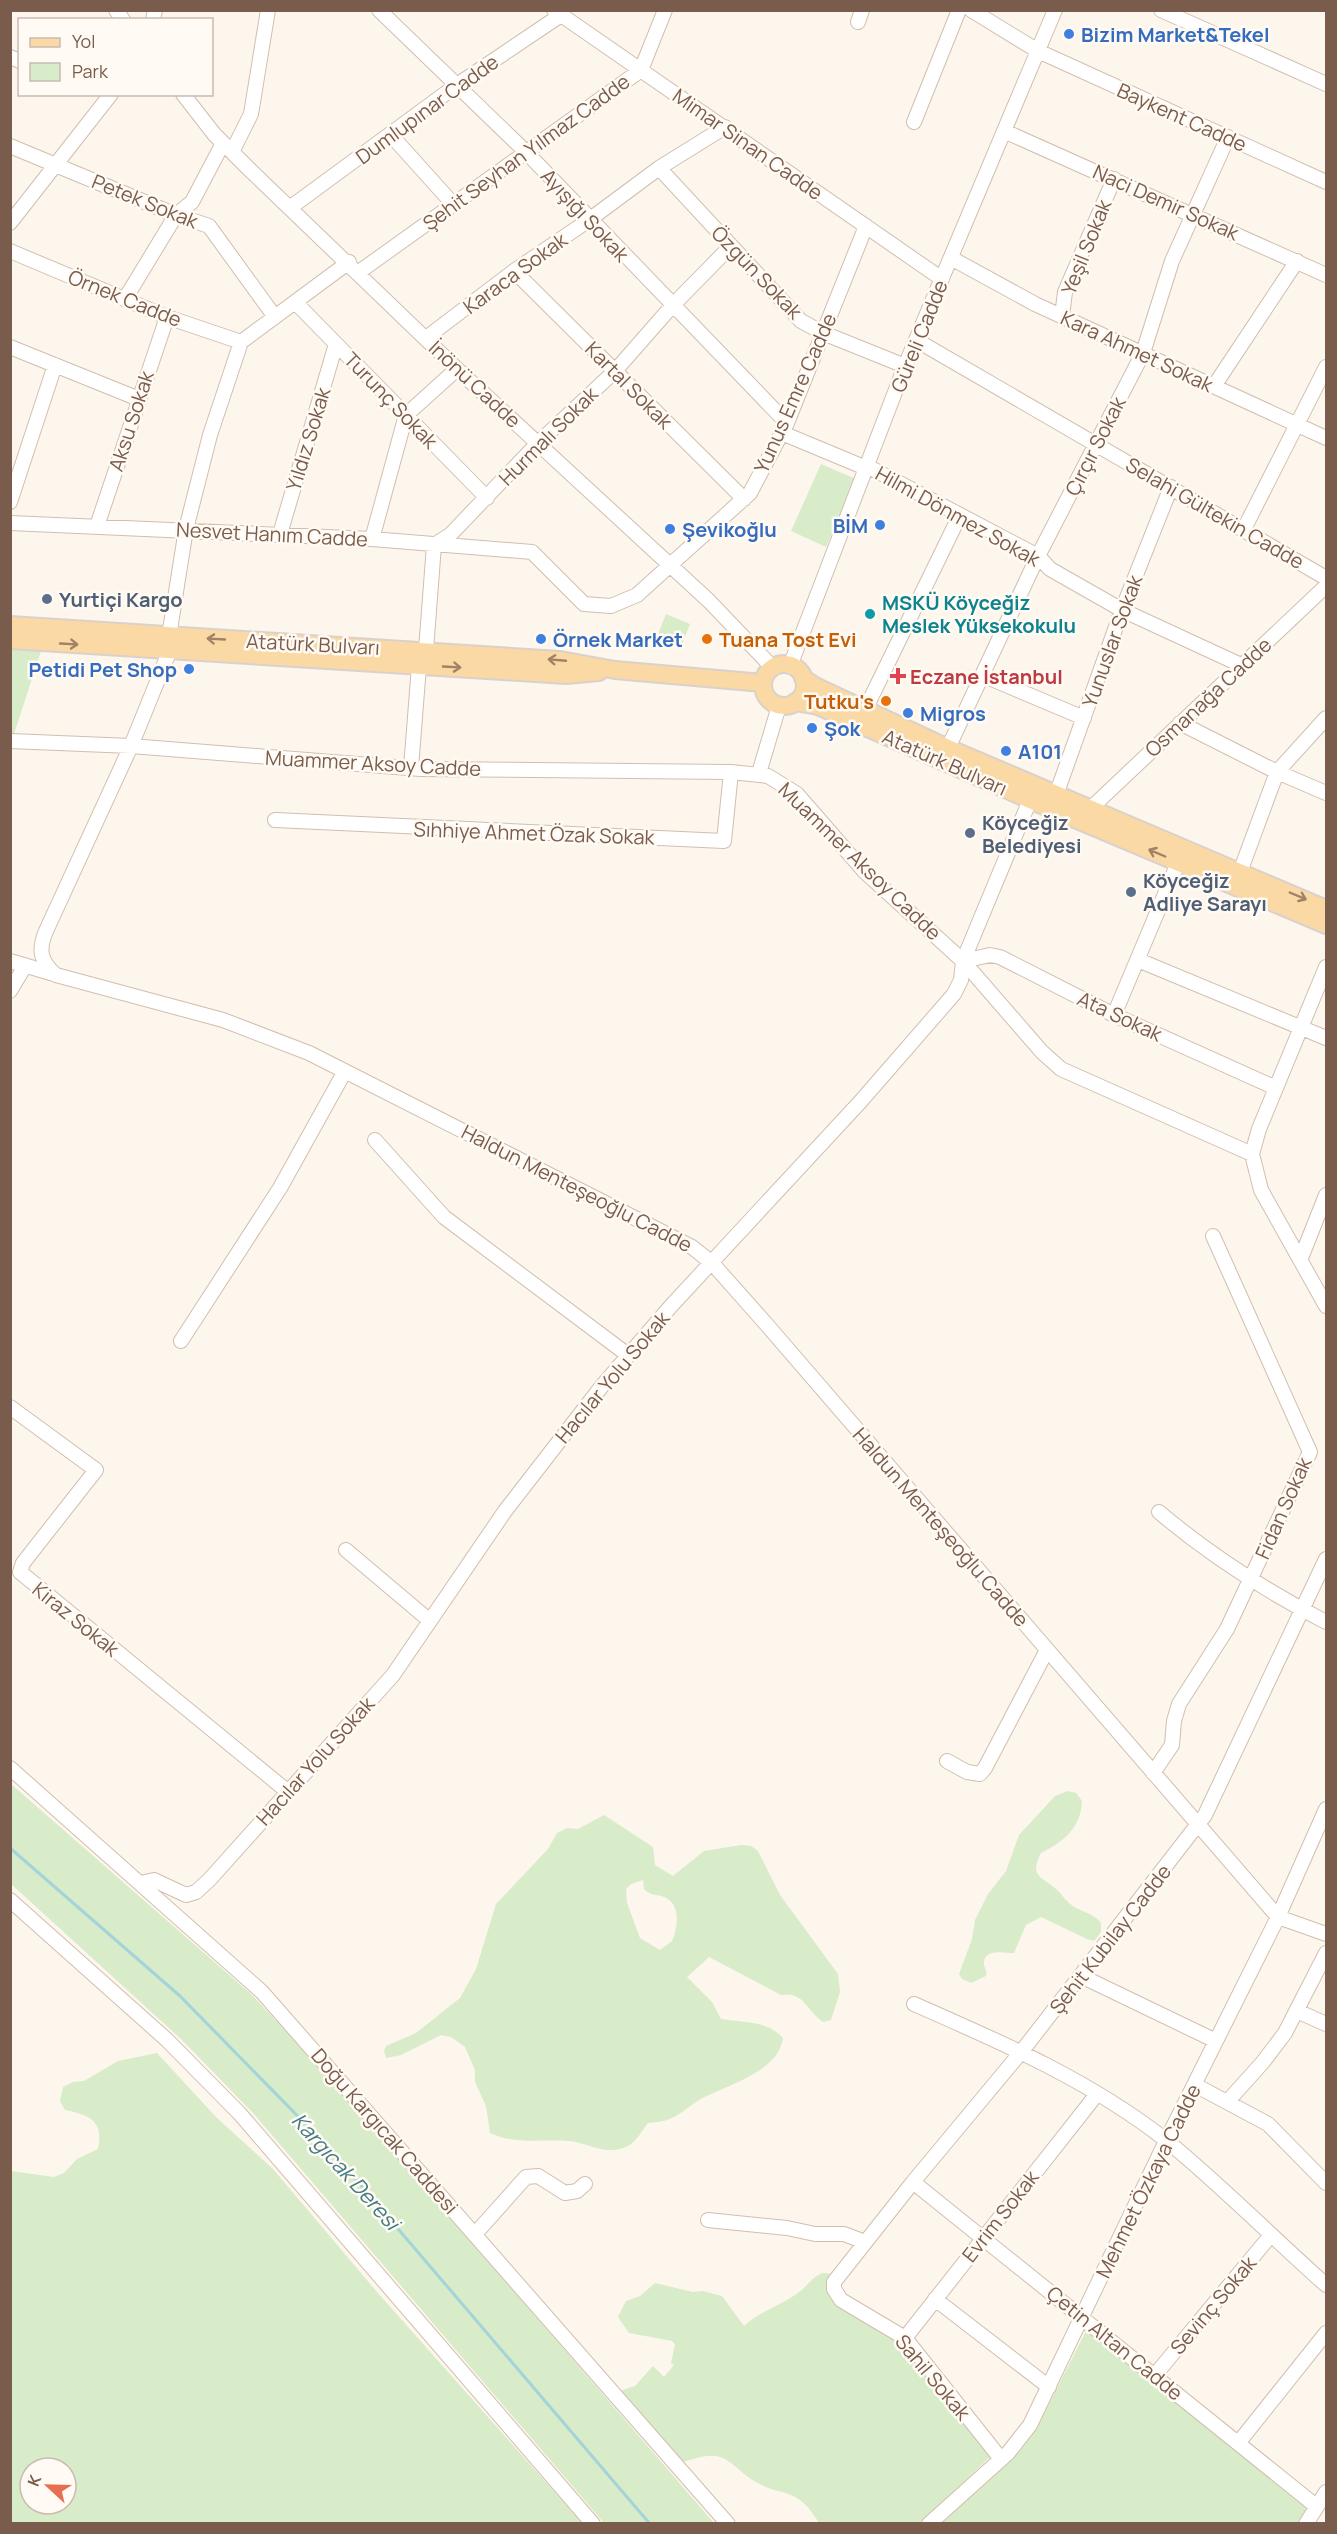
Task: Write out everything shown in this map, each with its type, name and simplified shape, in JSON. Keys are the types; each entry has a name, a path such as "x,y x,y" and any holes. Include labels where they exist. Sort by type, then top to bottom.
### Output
{"main road":[{"name":"Atatürk Bulvarı","path":"10,625 169,643"},
{"name":"Atatürk Bulvarı","path":"10,640 169,643 422,658 560,660 615,670 763,682"},
{"path":"790,666 803,678 803,692 787,704 765,694 763,682 773,668 790,666"},
{"name":"Atatürk Bulvarı","path":"803,678 865,710 948,748 1326,909"},
{"name":"Atatürk Bulvarı","path":"787,704 818,706 1030,800 1326,925"}],"street":[{"path":"125,299 176,215 192,202 251,114 268,10"},
{"name":"Şehit Seyhan Yılmaz Cadde","path":"241,342 295,302 453,204 641,70 665,10"},
{"path":"914,122 959,10"},
{"name":"Baykent Cadde","path":"971,10 1038,51 1326,182"},
{"name":"Güreli Cadde","path":"790,666 905,366 1055,10"},
{"path":"1161,10 1326,84"},
{"name":"Ayışığı Sokak","path":"382,11 526,153 784,428 867,467"},
{"name":"Mimar Sinan Cadde","path":"559,12 942,279"},
{"name":"Dumlupınar Cadde","path":"291,207 559,12"},
{"path":"10,223 106,96"},
{"name":"İnönü Cadde","path":"185,96 228,147 457,369 709,601 773,668"},
{"name":"Karaca Sokak","path":"426,338 514,271 590,220 659,168 724,127"},
{"name":"Naci Demir Sokak","path":"1004,130 1194,213 1326,275"},
{"path":"390,135 453,204"},
{"name":"Çırçır Sokak","path":"948,748 1038,556 1143,353 1172,261 1228,137"},
{"name":"Petek Sokak","path":"10,146 176,215 209,226 275,316"},
{"name":"Özgün Sokak","path":"659,168 801,321 823,333 905,366"},
{"name":"Yeşil Sokak","path":"1062,316 1065,292 1114,179"},
{"name":"Yunus Emre Cadde","path":"584,604 611,606 637,595 750,494 784,428 866,226"},
{"name":"Hurmalı Sokak","path":"434,545 450,535 537,444 615,371 672,306 731,246"},
{"name":"Örnek Cadde","path":"10,251 167,317 241,342"},
{"name":"Kara Ahmet Sokak","path":"951,258 1062,316 1326,438"},
{"path":"1214,386 1297,261"},
{"name":"Kartal Sokak","path":"514,271 744,499"},
{"name":"Turunç Sokak","path":"295,302 487,498"},
{"name":"Aksu Sokak","path":"97,526 167,317"},
{"name":"Selahi Gültekin Cadde","path":"916,340 1326,578"},
{"path":"56,975 44,962 41,943 131,746 169,643 186,529 210,435 241,342"},
{"name":"Yıldız Sokak","path":"280,534 336,344"},
{"path":"10,346 139,399"},
{"path":"10,502 55,365"},
{"path":"1244,529 1326,367"},
{"path":"372,539 406,415 457,369"},
{"name":"Hilmi Dönmez Sokak","path":"867,467 1038,556 1050,569 1122,610 1241,666"},
{"name":"Yunuslar Sokak","path":"1056,795 1122,610 1171,487"},
{"path":"865,710 960,515"},
{"name":"Nesvet Hanım Cadde","path":"10,523 372,539 532,552 584,604"},
{"path":"411,768 434,545"},
{"name":"Osmanağa Cadde","path":"1090,809 1326,586"},
{"path":"982,675 1084,718"},
{"path":"759,773 787,704"},
{"path":"1240,872 1277,772 1326,717"},
{"path":"1180,723 1277,772 1326,793"},
{"name":"Muammer Aksoy Cadde","path":"10,741 131,746 411,768 759,773 776,779 797,794 864,872 963,960 1042,1052 1061,1069 1252,1154"},
{"name":"Sıhhiye Ahmet Özak Sokak","path":"275,820 724,841 731,772"},
{"name":"Hacılar Yolu Sokak","path":"141,1883 154,1880 180,1894 196,1892 375,1696 430,1622 505,1511 580,1412 628,1355 861,1101 954,994 961,980 963,960 1030,800"},
{"path":"1114,1015 1178,863"},
{"name":"Ata Sokak","path":"963,960 990,955 1000,957 1114,1015 1276,1088"},
{"path":"1138,960 1326,1038"},
{"name":"Haldun Menteşeoğlu Cadde","path":"10,961 232,1023 279,1040 682,1241 712,1263 1278,1917 1326,1934"},
{"path":"10,992 25,966"},
{"path":"1326,967 1254,1143 1252,1154 1262,1190 1326,1306"},
{"path":"181,1341 280,1188 345,1071"},
{"path":"375,1140 444,1216 628,1355"},
{"path":"1301,1258 1326,1195"},
{"name":"Fidan Sokak","path":"1153,1773 1172,1745 1174,1721 1179,1704 1219,1644 1310,1452 1213,1236"},
{"name":"Kiraz Sokak","path":"10,1407 96,1470 23,1563 20,1572 287,1791"},
{"path":"1159,1512 1211,1554 1251,1580 1326,1622"},
{"path":"346,1550 430,1622"},
{"name":"Şehit Kubilay Cadde","path":"834,2282 913,2182 1022,2051 1197,1826 1211,1803 1326,1559"},
{"path":"946,1761 974,1774 980,1774 1047,1650"},
{"name":"Doğu Kargıcak Caddesi","path":"10,1768 262,1992 728,2523"},
{"name":"Mehmet Özkaya Cadde","path":"929,2523 1001,2459 1030,2425 1166,2141 1321,1833 1326,1809"},
{"path":"10,1900 166,2040 240,2114 593,2523"},
{"path":"1228,2101 1263,2062 1297,2011 1326,1953"},
{"path":"1080,1976 1216,2041"},
{"path":"914,2004 1022,2051 1097,2094 1166,2141 1326,2285"},
{"path":"1297,2011 1326,2024"},
{"path":"1195,2085 1268,2124 1326,2183"},
{"name":"Evrim Sokak","path":"905,2338 1097,2094"},
{"path":"475,2234 526,2176 538,2176 565,2193 577,2191 585,2184"},
{"name":"Çetin Altan Cadde","path":"913,2182 1316,2506"},
{"path":"708,2220 787,2228 815,2234 844,2234 865,2242"},
{"name":"Sevinç Sokak","path":"1155,2375 1271,2235"},
{"name":"Sahil Sokak","path":"834,2282 834,2289 841,2300 905,2338 1001,2459"},
{"path":"935,2299 1049,2387"},
{"path":"1239,2442 1326,2333"},
{"path":"1306,2523 1326,2492"}],"green space":[{"path":"821,464 856,479 826,547 791,531"},
{"path":"666,614 690,624 681,647 657,637"},
{"path":"11,649 41,651 14,734 10,734"},
{"path":"11,1784 251,1994 323,2070 714,2523 604,2523 254,2114 182,2040 11,1884"},
{"path":"1068,1791 1076,1793 1082,1801 1078,1819 1063,1839 1041,1853 1036,1867 1037,1872 1069,1903 1098,1919 1101,1923 1101,1932 1094,1941 1041,1917 1026,1925 1014,1953 996,1952 985,1958 986,1976 971,1983 962,1979 959,1974 972,1939 975,1920 988,1894 1006,1871 1019,1835 1055,1796"},
{"path":"604,1815 653,1847 655,1865 673,1876 704,1851 741,1845 751,1846 758,1851 780,1895 838,1974 840,1992 831,2020 823,2022 795,1996 781,1995 709,1957 687,1977 712,2002 721,2019 755,2023 776,2032 783,2038 779,2050 761,2069 699,2100 671,2118 648,2123 631,2144 615,2150 568,2141 509,2139 490,2133 486,2106 475,2082 475,2070 465,2047 451,2037 441,2035 401,2055 386,2058 384,2051 386,2046 416,2033 460,1998 476,1969 496,1904 548,1849 557,1833 567,1828 578,1829","holes":["643,1880 644,1889 668,1899 677,1915 672,1941 660,1950 640,1938 627,1903 626,1889 631,1884"]},
{"path":"157,2053 217,2118 273,2169 377,2292 582,2523 11,2523 11,2171 54,2177 64,2173 77,2159 98,2149 97,2125 88,2117 65,2110 60,2101 63,2087 73,2082 84,2081 118,2061"},
{"path":"824,2273 834,2274 830,2295 833,2301 902,2342 991,2456 921,2523 819,2523 803,2502 762,2485 724,2459 706,2456 682,2462 619,2391 635,2386 653,2366 664,2377 674,2365 671,2363 675,2344 672,2341 629,2333 618,2317 626,2301 640,2296 655,2283 722,2296 744,2326 757,2316 791,2298 817,2276"},
{"path":"1086,2331 1304,2506 1310,2514 1310,2524 939,2524 1021,2448 1045,2412"}],"waterway":[{"name":"Kargıcak Deresi","path":"10,1848 180,1996 329,2148 650,2524"}],"place":[{"name":"Bizim Market&Tekel","path":"1069,34"},
{"name":"BİM","path":"880,525"},
{"name":"Şevikoğlu","path":"670,529"},
{"name":"Yurtiçi Kargo","path":"47,599"},
{"name":"MSKÜ Köyceğiz Meslek Yüksekokulu","path":"870,614"},
{"name":"Örnek Market","path":"541,639"},
{"name":"Tuana Tost Evi","path":"707,639"},
{"name":"Petidi Pet Shop","path":"189,669"},
{"name":"Eczane İstanbul","path":"898,676"},
{"name":"Tutku's","path":"886,701"},
{"name":"Migros","path":"908,713"},
{"name":"Şok","path":"812,728"},
{"name":"A101","path":"1006,751"},
{"name":"Köyceğiz Belediyesi","path":"970,833"},
{"name":"Köyceğiz Adliye Sarayı","path":"1131,892"}]}
